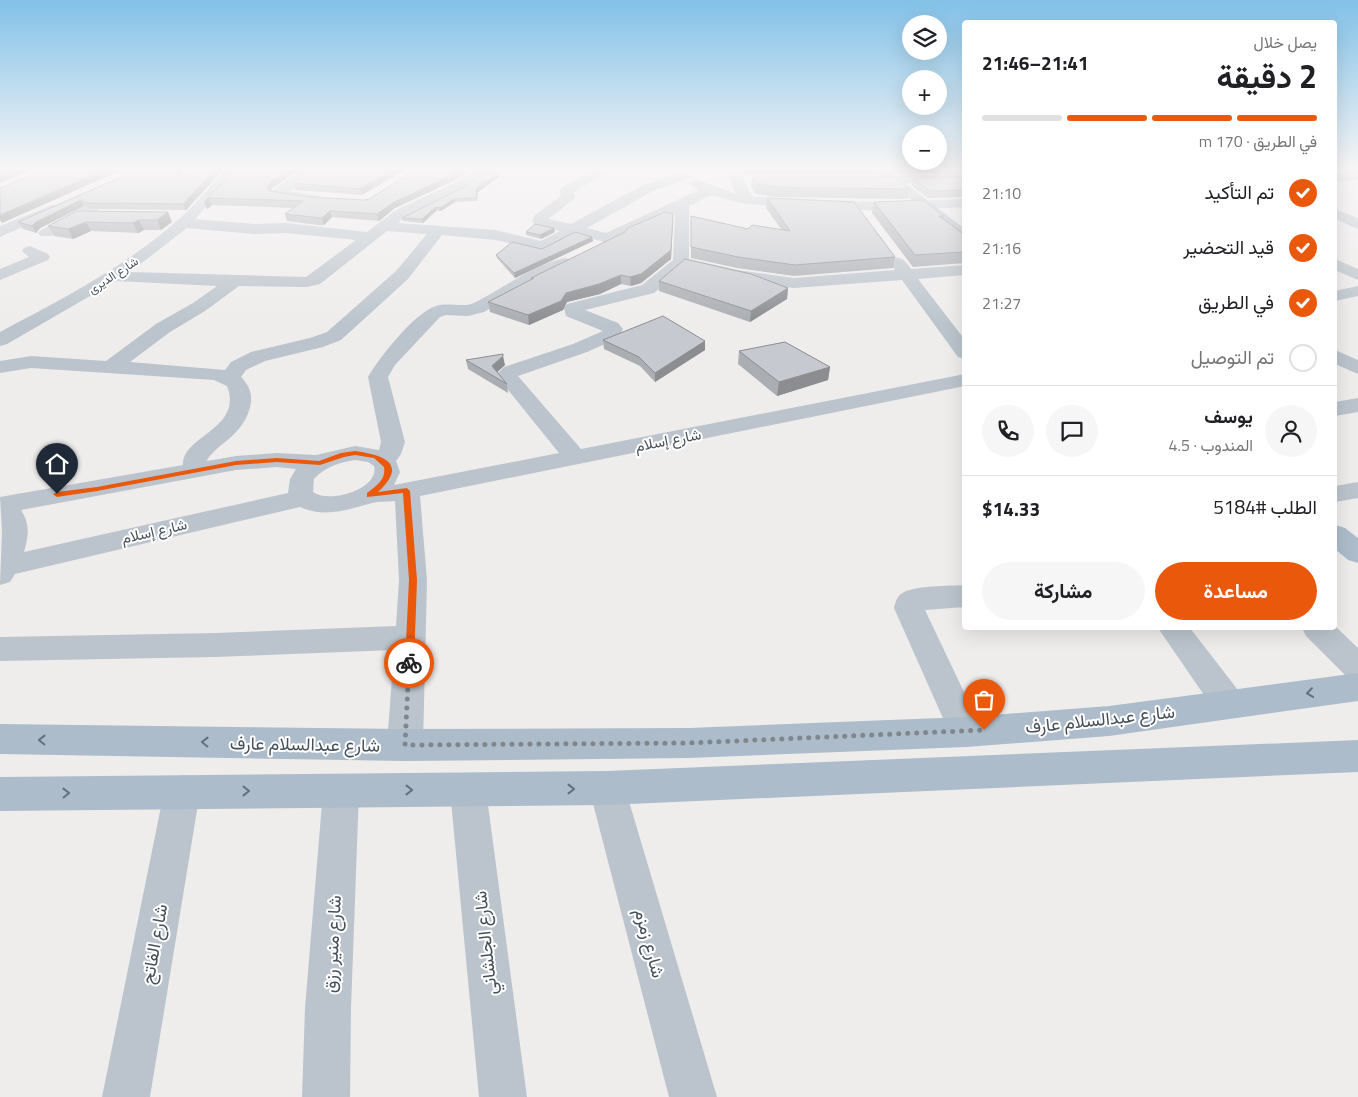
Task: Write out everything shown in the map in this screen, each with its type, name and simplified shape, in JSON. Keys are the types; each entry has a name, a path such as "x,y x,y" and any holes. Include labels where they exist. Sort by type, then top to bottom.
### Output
{"main road":[{"path":"945,221 962,235"},
{"path":"1337,536 1358,553"},
{"name":"شارع عبدالسلام عارف","path":"0,740 405,745 689,743 966,732 1108,721 1358,687"},
{"path":"1,797 182,792 607,788 1358,756"}],"street":[{"path":"0,232 25,221"},
{"path":"46,233 68,221"},
{"name":"شارع الديرى","path":"0,340 8,329 114,276 178,221"},
{"path":"210,221 370,237"},
{"path":"270,228 280,221"},
{"path":"114,276 307,282 314,280 390,221"},
{"path":"540,221 608,238 645,221"},
{"path":"384,226 496,236 540,246 546,245 588,221"},
{"path":"383,461 389,454 393,442 378,377 387,362 430,316 444,309 468,310 478,308 505,291 648,221"},
{"path":"576,458 506,375 511,371 573,350 611,334 613,330 611,327 573,312 572,308 648,289 681,262 682,221"},
{"path":"1337,230 1358,228"},
{"path":"230,378 238,366 258,356 316,344 334,336 402,275 438,230"},
{"path":"0,275 42,257 30,251"},
{"path":"890,251 962,349"},
{"path":"681,262 713,272 794,283 962,270"},
{"path":"1337,265 1358,275"},
{"path":"110,367 155,333 199,307 235,281"},
{"path":"1342,347 1358,368"},
{"path":"0,386 3,360 217,374 230,378 237,382 240,390 238,415 232,425 197,455 195,460 196,470"},
{"name":"شارع إسلام","path":"370,495 407,491 962,381"},
{"path":"1337,409 1358,404"},
{"path":"355,453 366,454 383,461 387,466 386,481 370,495 346,504 333,506 311,502 304,498 300,491 300,484 304,476 320,463 355,453"},
{"path":"3,570 14,538 15,526 2,503 257,461 277,460 320,463"},
{"path":"1337,494 1358,490"},
{"path":"405,745 413,580 407,491"},
{"name":"شارع إسلام","path":"3,570 304,498"},
{"path":"962,596 914,600 910,603 909,608 966,732"},
{"path":"1174,630 1229,704"},
{"path":"1319,630 1358,668"},
{"path":"0,649 215,645 411,637"},
{"name":"شارع زمزم","path":"607,788 693,1097"},
{"name":"شارع الجلشاني","path":"468,790 503,1097"},
{"name":"شارع منير رزق","path":"326,1097 328,1008 341,791"},
{"name":"شارع الفاتح","path":"126,1097 182,792"}],"building":[{"path":"20,221 38,221 32,226 18,222"},
{"path":"57,221 137,221 133,223 86,222 68,229 48,226"},
{"path":"644,221 673,221 671,250 641,274 630,277 621,275 599,284 566,293 561,301 528,315 488,302 534,278 531,278 625,232 628,228"},
{"path":"691,221 714,221 748,229 752,225 790,231 783,221 868,221 895,257 795,265 738,257 691,247"},
{"path":"889,221 946,221 962,233 962,252 915,255"},
{"path":"535,224 554,228 540,235 526,232"},
{"path":"575,232 592,237 514,273 496,255 512,242 542,249"},
{"path":"685,259 751,274 788,288 751,311 659,281"},
{"path":"663,316 705,341 655,373 639,357 603,340"},
{"path":"785,342 830,367 779,382 739,351"},
{"path":"503,354 492,366 507,384 466,360"}],"way so far":[{"path":"409,663 405,745 689,743 984,730"}],"route":[{"path":"57,494 97,489 236,463 277,460 320,463 331,458 355,453 376,456 387,466 388,473 386,481 370,495 407,491 413,580 409,663"}]}
